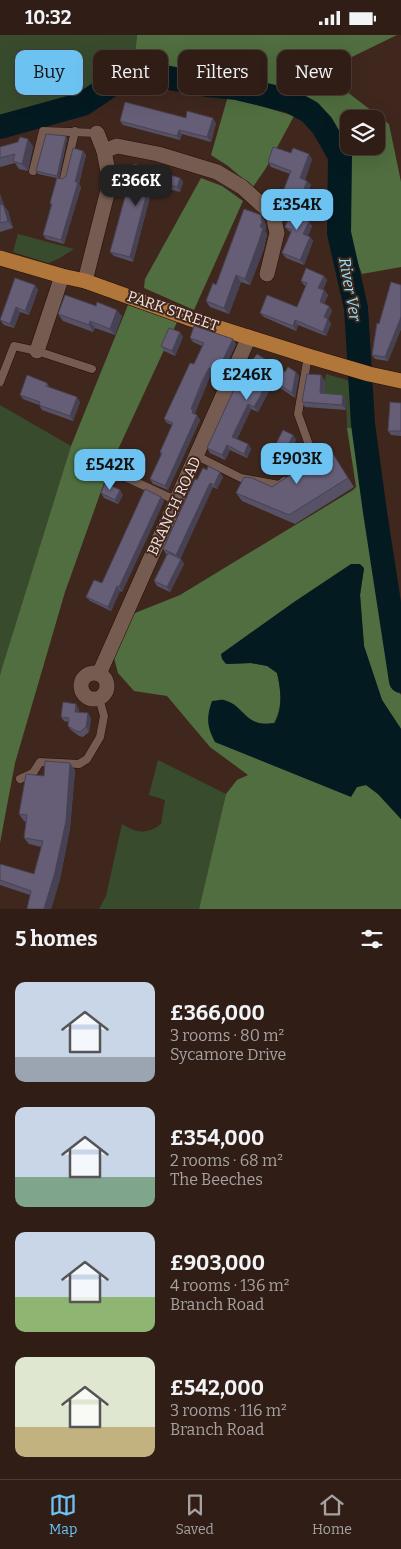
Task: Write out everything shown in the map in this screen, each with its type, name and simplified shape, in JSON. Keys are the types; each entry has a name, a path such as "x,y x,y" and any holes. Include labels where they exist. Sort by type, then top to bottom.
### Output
{"main road":[{"name":"PARK STREET","path":"0,258 85,281 188,318 308,356 368,374 401,381"}],"street":[{"path":"85,281 110,182 104,151 98,133"},
{"path":"104,151 117,145 158,154 217,172 242,187 273,215 277,233 267,274"},
{"path":"37,351 62,276"},
{"name":"BRANCH ROAD","path":"99,674 249,337"},
{"path":"94,673 99,674 104,677 107,686 103,696 99,699 88,698 81,691 80,686 85,676 94,673"}],"lane":[{"path":"33,171 43,131 98,133"},
{"path":"64,178 75,131"},
{"path":"0,382 14,346 37,351 92,369"},
{"path":"300,470 314,459 298,414 308,356"},
{"path":"197,456 241,478 279,485 293,475"},
{"path":"124,477 175,500"},
{"path":"20,779 33,773 40,762 79,764 88,759 100,737 104,716 99,699"}],"green space":[{"path":"0,35 137,35 136,50 93,50 93,91 90,93 50,109 0,120"},
{"path":"137,35 397,35 351,57 351,50 277,50 277,91 267,87 267,50 178,50 178,72 168,71 168,50 136,50"},
{"path":"289,95 351,95 371,110 340,110 340,139 330,121 317,108"},
{"path":"228,96 294,116 266,168 253,187 228,166 211,155"},
{"path":"385,121 389,124 401,182 401,267 362,274 347,236 344,213 345,171 343,155 385,155"},
{"path":"201,178 222,186 243,201 194,310 144,288 145,279"},
{"path":"18,234 74,249 48,263 13,252"},
{"path":"128,305 177,322 109,469 65,592 15,763 0,843 0,675 71,446"},
{"path":"326,374 357,383 359,428 347,428 346,400 323,398"},
{"path":"0,405 71,446 0,675"},
{"path":"347,428 359,428 365,486 392,669 395,686 401,695 401,729 382,700 364,646 360,595 364,568 226,664 251,663 268,666 277,673 280,704 274,723 267,724 251,720 233,704 215,742 351,796 357,787 366,785 378,794 401,819 401,909 199,909 226,794 237,780 248,775 210,747 167,696 134,691 118,673 114,658 130,615 180,595 353,490 356,487"},
{"path":"158,760 226,794 199,909 99,909 106,896 122,824 137,831 146,831 156,828 161,824 165,800 149,795"}],"water":[{"path":"351,564 360,564 364,568 360,595 364,646 382,700 401,729 401,819 378,794 366,785 357,787 351,797 215,742 209,727 208,717 212,701 221,700 237,707 251,720 265,724 275,723 278,717 280,698 277,673 267,666 251,663 226,664 221,654"}],"building":[{"path":"125,102 186,118 187,111 213,118 207,137 179,130 177,136 120,121"},
{"path":"46,134 66,136 57,176 36,171"},
{"path":"20,137 28,139 22,164 13,161 15,154 0,158 0,147 18,142"},
{"path":"273,147 291,153 293,148 309,154 300,178 307,181 298,204 281,197 291,171 268,162"},
{"path":"73,148 83,151 75,182 78,182 61,240 43,235 57,178 62,179 66,176"},
{"path":"134,164 180,178 177,187 150,181 130,257 110,252"},
{"path":"290,201 309,208 304,219 309,221 303,234 310,237 300,260 282,253 292,230 285,227 291,214 286,212"},
{"path":"0,202 1,205 3,204 8,221 0,223"},
{"path":"244,209 261,215 262,222 260,227 263,228 245,279 236,275 224,308 206,301 213,283 216,285"},
{"path":"306,268 324,276 318,288 324,290 320,302 329,306 324,317 328,319 323,332 295,320 293,326 260,313 267,295 297,307 307,283 301,281"},
{"path":"15,278 35,285 25,311 16,307 10,324 0,320"},
{"path":"391,282 401,285 401,317 385,357 372,355 377,323 379,324"},
{"path":"65,295 96,306 97,302 117,310 110,329 90,321 89,325 58,314"},
{"path":"194,326 233,339 217,372 209,368 202,381 191,409 193,410 192,413 197,415 165,486 150,479 173,423 164,419 190,363 194,364 204,343 190,338"},
{"path":"169,328 180,332 172,351 161,346"},
{"path":"257,354 285,372 288,367 296,372 292,393 270,378 254,407 248,404 232,437 248,444 244,454 227,445 222,455 207,448 244,368 246,369"},
{"path":"307,374 321,375 320,393 343,395 342,405 302,402"},
{"path":"27,375 47,383 46,386 77,397 70,416 39,405 40,402 20,395"},
{"path":"390,402 401,403 401,431 388,431"},
{"path":"283,430 293,435 283,456 272,452"},
{"path":"330,449 348,478 289,515 236,493 244,477 252,478 272,487"},
{"path":"208,466 220,472 214,485 210,483 176,555 163,549 195,479 197,480 203,468 207,470"},
{"path":"105,483 120,490 115,500 101,493"},
{"path":"145,489 161,497 108,607 86,597 94,580 102,583"},
{"path":"168,553 181,559 167,587 154,581"},
{"path":"63,702 76,704 75,712 88,713 86,727 80,732 68,726 69,718 61,717"},
{"path":"45,761 70,763 66,821 55,872 44,909 27,909 31,891 0,880 0,864 34,874 43,841 24,838 27,815 19,814 26,774 44,776"}],"waterway":[{"name":"River Ver","path":"0,127 83,104 126,75 143,73 207,85 237,88 290,101 310,112 322,125 340,156 339,233 356,308 363,424 401,681"}]}
